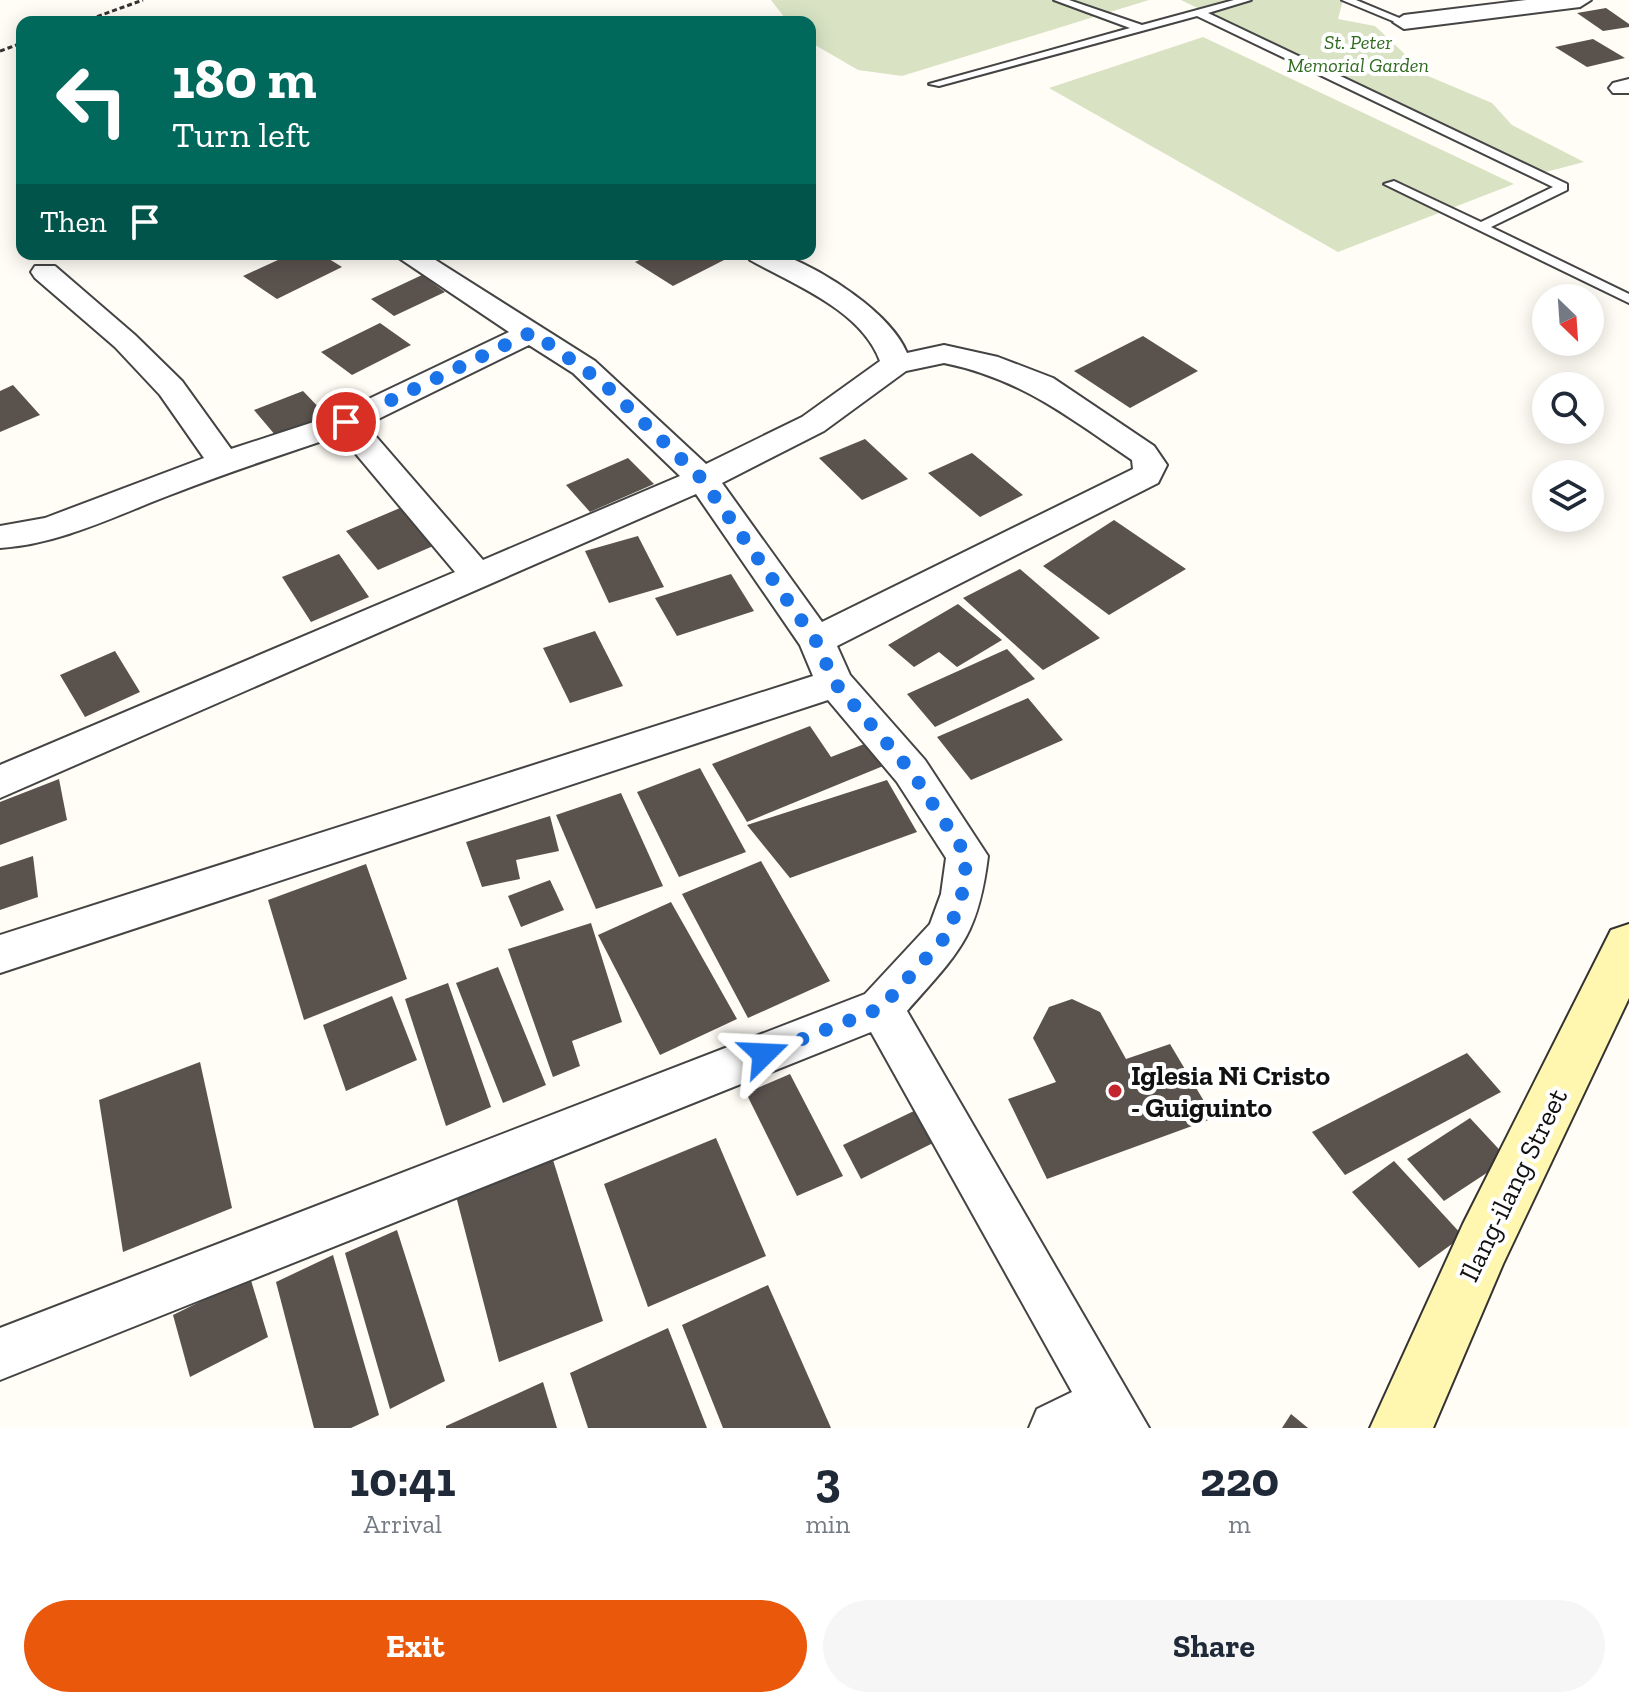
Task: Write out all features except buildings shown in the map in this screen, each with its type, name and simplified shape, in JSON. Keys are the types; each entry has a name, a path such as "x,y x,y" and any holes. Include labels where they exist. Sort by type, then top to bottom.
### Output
{"street":[{"path":"1404,22 1580,0"},
{"path":"0,1354 881,1008 948,934 962,894 967,856 911,771 835,683 816,641 702,479 596,377 532,332 417,260"},
{"path":"771,260 842,299 887,340 896,364"},
{"path":"45,272 125,341 171,388 224,462"},
{"path":"0,537 28,535 57,526 224,462 346,422 532,332"},
{"path":"0,782 702,479 813,424 896,364 944,354 987,363 1042,385 1071,403 1143,453 1151,465 1146,476 816,641"},
{"path":"346,422 478,576"},
{"path":"0,954 835,683"},
{"name":"Ilang-ilang Street","path":"1401,1428 1483,1244 1629,945"},
{"path":"881,1008 1114,1416 1056,1428"}],"lane":[{"path":"1059,0 1145,30"},
{"path":"935,84 1145,30 1246,0"},
{"path":"1347,0 1404,22"},
{"path":"1201,14 1563,187 1481,227"},
{"path":"1390,184 1629,299"}],"path":[{"path":"99,16 143,0"}],"green space":[{"path":"771,0 1149,0 902,76 858,70 816,46 816,16 783,16"},
{"name":"St. Peter Memorial Garden","path":"1181,0 1343,0 1338,19 1375,26 1428,76 1492,103 1512,125 1584,162 1538,174"},
{"path":"1203,37 1514,184 1338,252 1049,88"}],"place":[{"name":"Iglesia Ni Cristo - Guiguinto","path":"1115,1091"}],"route":[{"path":"346,422 532,332 584,367 619,397 702,479 816,641 835,683 911,771 967,856 962,894 948,934 881,1008 764,1054"}]}
